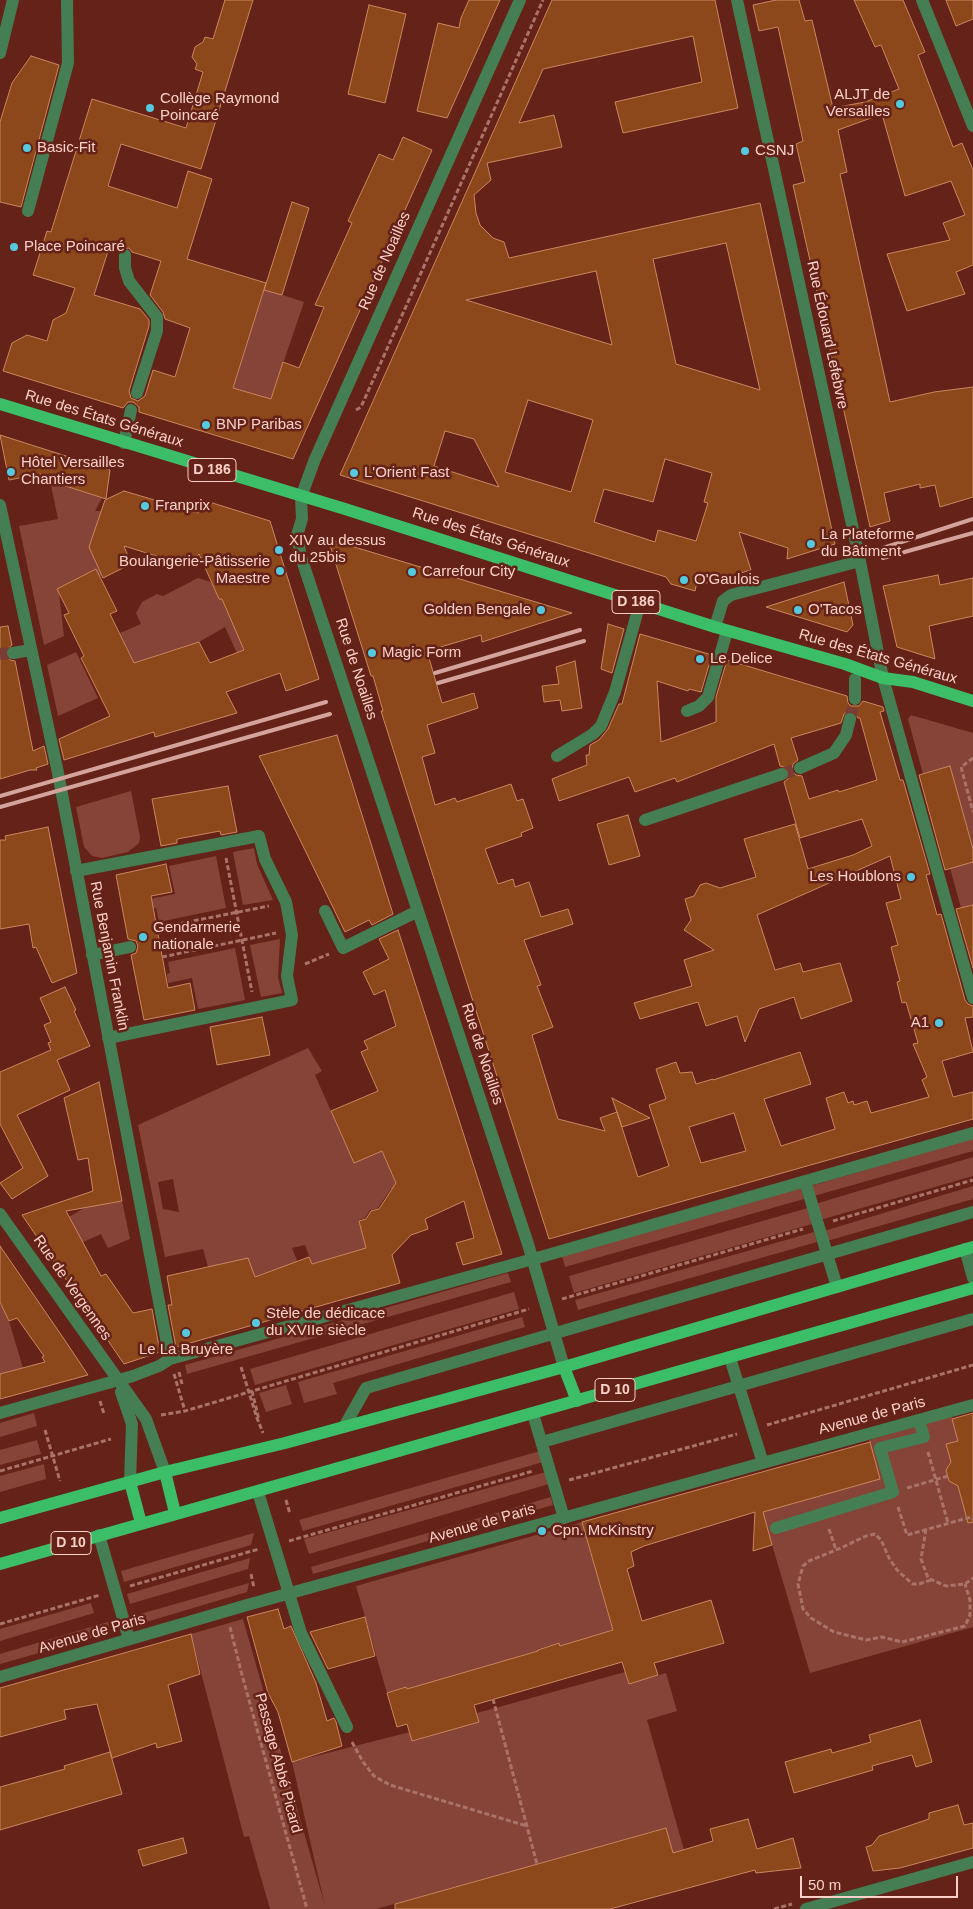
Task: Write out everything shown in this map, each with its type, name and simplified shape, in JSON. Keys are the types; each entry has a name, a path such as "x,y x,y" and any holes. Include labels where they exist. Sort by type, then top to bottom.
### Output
{"main road":[{"name":"Rue des États Généraux","path":"0,404 124,443 345,508 721,629 845,664 884,678 913,682 973,701"},
{"name":"D 10","path":"0,1518 164,1472 344,1427 564,1367 969,1248"},
{"name":"D 10","path":"0,1564 973,1288"},
{"name":"D 10","path":"564,1367 577,1401"},
{"path":"164,1472 175,1513"},
{"path":"130,1482 141,1523"}],"street":[{"path":"0,53 13,0"},
{"path":"28,212 68,63 67,0"},
{"name":"Rue de Noailles","path":"520,0 336,408 301,496 302,519 297,535 299,548 533,1259 564,1367"},
{"name":"Rue Édouard Lefebvre","path":"737,0 860,560 884,678 973,998"},
{"path":"922,0 973,126"},
{"path":"125,255 125,268 129,281 157,317 158,331 137,393"},
{"path":"124,443 131,410"},
{"name":"Rue Benjamin Franklin","path":"0,505 57,768 170,1359"},
{"path":"687,711 699,706 708,697 721,629 723,602 731,595 860,560"},
{"path":"557,756 593,734 601,726 615,692 640,603"},
{"path":"13,653 32,650"},
{"path":"855,679 855,699"},
{"path":"800,768 834,753 846,735 850,719"},
{"path":"645,820 782,774"},
{"path":"76,871 259,836 265,860 286,902 291,930 288,972 292,1000 108,1038"},
{"path":"325,911 343,948 418,911"},
{"path":"92,955 130,947"},
{"path":"0,1414 132,1376 159,1366 170,1359 533,1259 973,1132"},
{"path":"804,1181 837,1287"},
{"path":"344,1427 366,1388 973,1212"},
{"name":"Rue de Vergennes","path":"0,1214 146,1419 164,1472"},
{"path":"969,1248 973,1278"},
{"path":"542,1442 973,1319"},
{"path":"730,1358 763,1463"},
{"name":"Rue de Vergennes","path":"117,1380 132,1424 130,1482"},
{"name":"Avenue de Paris","path":"0,1677 247,1605 290,1595 973,1405"},
{"path":"533,1414 564,1518"},
{"path":"776,1528 893,1492 880,1448 924,1437 919,1420"},
{"path":"258,1492 301,1633 347,1727"},
{"path":"99,1535 129,1640"},
{"path":"806,1909 973,1862"}],"path":[{"path":"352,412 361,408 544,0"},
{"path":"973,758 961,767 973,812"},
{"path":"223,843 255,1008"},
{"path":"157,928 286,902"},
{"path":"162,957 291,930"},
{"path":"288,972 343,948"},
{"path":"158,1416 250,1392 973,1180"},
{"path":"170,1359 185,1410"},
{"path":"567,1480 752,1430 973,1365"},
{"path":"241,1367 259,1421"},
{"path":"44,1430 60,1481"},
{"path":"924,1437 948,1523"},
{"path":"0,1471 112,1439"},
{"path":"0,1624 549,1467"},
{"path":"948,1476 893,1492 906,1535 971,1517 973,1519"},
{"path":"825,1513 836,1550"},
{"path":"926,1529 921,1559 925,1571 931,1580 946,1586 965,1584 973,1578"},
{"path":"931,1580 920,1584 913,1584 897,1570 881,1540 874,1534 855,1540 808,1561 803,1566 798,1584 803,1609 811,1618 834,1632 866,1640 882,1637 902,1642 965,1626 970,1615 970,1600 965,1584"},
{"name":"Passage Abbé Picard","path":"229,1622 306,1909"},
{"path":"493,1699 537,1864"},
{"path":"347,1727 363,1762 374,1776 390,1785 527,1826"}],"shaded area":[{"path":"264,289 304,302 271,399 248,392 231,395"},
{"path":"50,481 102,498 95,511 102,511 102,575 59,593 64,636 44,645 19,526 58,519"},
{"path":"198,578 211,582 219,599 286,634 237,653 225,627 199,642 134,663 120,633 141,624 136,613 142,602 157,594 163,596"},
{"path":"76,652 98,698 58,716 47,665"},
{"path":"911,715 973,733 973,849 950,766 923,774 908,719"},
{"path":"131,791 140,837 139,843 128,852 102,858 92,856 84,847 76,807"},
{"path":"254,848 257,864 273,900 243,905 233,852"},
{"path":"216,856 226,908 159,922 156,908 151,909 149,899 175,894 169,866"},
{"path":"973,862 973,905 961,908 950,868"},
{"path":"280,939 278,977 282,993 261,997 250,945"},
{"path":"235,948 245,1000 198,1009 192,978 168,983 167,974 170,973 168,962"},
{"path":"308,1048 322,1071 315,1075 354,1163 382,1151 395,1181 406,1200 391,1189 377,1209 370,1210 365,1218 359,1220 366,1248 312,1264 305,1245 292,1248 301,1271 273,1270 263,1274 269,1287 208,1267 203,1249 165,1257 138,1125","holes":["173,1179 179,1212 163,1209 158,1182"]},
{"path":"973,1138 973,1151 814,1196 811,1186"},
{"path":"973,1157 973,1176 820,1220 815,1204"},
{"path":"973,1186 973,1199 827,1241 824,1231"},
{"path":"801,1188 804,1199 565,1267 562,1256"},
{"path":"122,1201 130,1239 108,1248 101,1234 72,1247 55,1225 86,1207"},
{"path":"808,1208 812,1224 574,1293 569,1276"},
{"path":"814,1232 817,1242 578,1310 575,1300"},
{"path":"508,1273 511,1282 187,1374 185,1365"},
{"path":"514,1292 519,1309 255,1385 250,1369"},
{"path":"0,1303 9,1321 23,1368 0,1374"},
{"path":"522,1317 525,1327 333,1383 337,1394 304,1403 298,1382"},
{"path":"286,1385 292,1404 266,1412 259,1393"},
{"path":"34,1413 37,1426 0,1437 0,1423"},
{"path":"952,1416 958,1441 946,1444 951,1462 946,1470 949,1479 958,1486 963,1504 973,1502 973,1627 810,1673 762,1511 880,1479 869,1440"},
{"path":"37,1440 41,1454 0,1465 0,1450"},
{"path":"540,1451 543,1462 303,1531 299,1520"},
{"path":"44,1464 46,1479 0,1492 0,1476"},
{"path":"546,1472 549,1484 309,1554 304,1539"},
{"path":"551,1497 553,1505 313,1574 311,1567"},
{"path":"582,1522 613,1630 560,1646 558,1643 538,1649 538,1651 407,1689 405,1687 387,1693 356,1586"},
{"path":"254,1533 251,1545 124,1582 121,1571"},
{"path":"250,1558 248,1569 130,1604 127,1594"},
{"path":"249,1583 247,1592 136,1625 133,1616"},
{"path":"91,1603 94,1613 0,1641 0,1629"},
{"path":"243,1619 325,1906 292,1762 410,1732 413,1741 479,1722 477,1713 625,1672 629,1684 666,1673 677,1711 647,1720 684,1850 673,1853 665,1828 376,1909 270,1909 249,1836 244,1837 191,1634"},
{"path":"108,1622 110,1633 0,1664 0,1654"}],"building":[{"path":"225,0 253,0 201,169 121,144 108,186 177,208 188,171 212,179 187,259 266,283 233,388 271,399 283,362 299,368 324,307 315,305 352,223 348,221 379,154 393,160 403,137 432,150 293,459 139,412 139,407 133,402 128,402 123,408 3,371 12,343 27,335 47,341 53,320 66,313 75,288 33,275 47,231 51,232 92,99 186,128 203,72 195,69 197,64 192,57 195,47 203,42 205,37 213,39","holes":["110,245 120,249 129,248 132,252 161,261 150,295 163,312 165,319 190,328 175,377 153,370 145,396 138,401 131,398 129,391 149,326 149,320 140,309 94,295"]},
{"path":"469,0 500,0 447,118 417,111 438,23 459,28"},
{"path":"552,0 715,0 738,108 623,133 615,102 702,82 693,36 543,69 519,123 554,115 562,147 487,163 491,180 474,195 476,213 480,225 493,238 504,242 509,258 760,203 835,544 787,559 788,548 739,532 751,570 696,586 695,591 671,584 666,577 340,475","holes":["726,243 760,390 676,364 653,259","596,271 612,345 466,300","528,400 593,420 571,492 505,472","445,431 474,439 499,487 434,466","665,459 712,473 704,502 708,503 696,541 658,530 655,542 594,522 604,489 653,502"]},
{"path":"776,0 799,0 805,21 812,20 833,108 865,102 899,89 881,45 875,47 854,0 903,0 925,52 918,55 953,147 962,143 973,170 973,265 956,272 965,294 907,311 887,254 950,240 943,223 965,215 951,181 905,196 882,114 838,130 847,172 840,174 890,402 934,392 973,387 973,497 940,507 935,485 920,488 920,484 884,493 890,521 870,527 793,185 805,182 796,144 803,141 778,27 759,31 753,5"},
{"path":"946,0 973,0 973,19 956,26"},
{"path":"369,5 406,14 385,103 348,94"},
{"path":"31,56 59,65 21,207 0,202 0,122 12,83"},
{"path":"292,202 309,208 282,295 264,290"},
{"path":"0,435 110,470 106,499 41,478 41,474 9,480"},
{"path":"124,491 198,513 203,500 270,521 319,679 286,691 280,673 226,692 237,713 155,737 154,732 64,760 59,739 110,716 81,658 84,656 64,615 69,613 57,589 96,569 117,611 110,614 134,663 199,642 210,663 244,650 222,599 219,599 199,554 189,566 124,546 131,564 103,578 89,547 105,500"},
{"path":"328,539 572,613 482,642 481,635 427,651 442,703 474,693 478,708 427,725 435,753 422,757 435,805 455,798 457,802 511,784 517,801 523,799 533,828 521,833 522,836 485,849 498,884 513,879 515,887 529,882 541,917 568,909 573,924 524,940 541,985 537,986 553,1027 532,1035 558,1119 605,1131 600,1118 617,1112 638,1177 669,1166 649,1105 666,1099 656,1069 676,1062 680,1073 692,1072 696,1084 800,1052 811,1084 764,1099 781,1146 835,1129 826,1098 844,1092 848,1103 853,1101 854,1105 867,1101 871,1113 929,1097 922,1080 927,1077 913,1044 918,1043 906,1002 902,1003 897,982 900,981 891,947 898,945 886,903 901,899 890,856 757,915 775,970 800,963 803,972 840,963 852,1001 801,1019 794,997 759,1009 745,1042 737,1016 706,1026 698,1002 640,1019 634,1003 692,986 684,960 714,950 684,930 691,920 685,899 694,896 700,885 706,883 720,888 756,877 744,839 795,824 808,869 853,855 872,846 862,819 800,838 784,782 788,779 790,772 787,768 780,766 774,744 677,782 675,778 635,792 629,777 559,801 552,779 587,765 586,755 589,755 590,745 599,740 608,729 619,704 622,704 640,634 712,655 701,692 689,689 688,691 657,681 661,742 716,722 716,697 727,660 847,696 848,703 851,706 859,706 863,701 883,707 884,711 880,712 900,780 903,780 930,874 926,875 937,915 941,914 965,1000 973,1006 973,1017 965,1018 973,1052 942,1061 953,1097 973,1092 973,1119 549,1239 381,711 383,711 373,676 371,676","holes":["848,711 855,713 860,718 877,780 809,799 802,776 796,775 792,771 793,764 798,760 791,738 841,723 844,714","734,1113 746,1151 701,1163 689,1127"]},
{"path":"938,575 940,585 973,578 973,616 929,626 935,659 897,647 883,586"},
{"path":"844,582 853,625 847,632 766,607"},
{"path":"608,624 624,629 612,673 601,669"},
{"path":"8,626 12,645 6,650 5,655 10,660 15,661 33,751 44,746 48,764 36,768 37,770 30,770 0,779 0,627"},
{"path":"575,661 582,708 562,711 560,700 544,702 542,686 559,684 556,667"},
{"path":"337,735 393,914 372,925 369,920 345,932 259,756"},
{"path":"950,766 973,849 973,862 945,870 919,775"},
{"path":"228,786 237,832 221,835 220,831 177,839 177,843 161,846 152,799"},
{"path":"628,815 640,856 609,865 597,824"},
{"path":"48,827 77,973 52,983 36,947 33,948 29,924 0,929 0,840 6,840 5,836"},
{"name":"Gendarmerie nationale","path":"166,864 172,892 151,896 168,988 190,983 195,1010 144,1020 131,955 136,953 138,946 136,941 128,939 116,875"},
{"path":"973,905 973,968 956,909"},
{"path":"398,930 502,1254 463,1265 456,1243 474,1238 464,1201 425,1219 428,1229 411,1235 392,1255 400,1283 176,1347 168,1305 172,1305 167,1276 248,1258 255,1277 309,1257 312,1264 366,1248 359,1221 366,1219 371,1211 379,1209 396,1183 382,1151 354,1163 331,1111 378,1091 361,1052 368,1049 364,1041 396,1026 385,990 374,995 363,972 389,959 379,939"},
{"path":"65,987 90,1046 57,1060 70,1090 17,1115 48,1176 12,1199 0,1183 23,1168 0,1124 0,1072 51,1050 48,1043 51,1042 44,1025 51,1022 40,998"},
{"path":"262,1017 270,1055 217,1065 210,1027"},
{"path":"99,1082 122,1201 66,1211 101,1276 106,1274 133,1313 152,1309 160,1352 124,1364 22,1215 93,1191 88,1158 78,1160 64,1098"},
{"path":"612,1098 650,1118 622,1127"},
{"path":"0,1246 88,1375 0,1399 0,1374 45,1362 42,1357 44,1356 17,1318 9,1321 0,1302"},
{"path":"973,1413 973,1522 968,1523 958,1486 949,1481 946,1470 951,1462 946,1444 958,1441 952,1419"},
{"path":"870,1442 880,1479 763,1512 772,1545 753,1551 755,1512 644,1546 631,1552 634,1566 627,1569 642,1621 711,1600 724,1643 654,1663 658,1675 629,1684 622,1662 474,1705 479,1722 412,1741 407,1724 397,1727 387,1693 406,1687 407,1689 538,1651 559,1643 560,1646 613,1630 582,1522"},
{"path":"278,1609 284,1629 291,1626 316,1683 327,1721 334,1718 336,1722 342,1746 292,1762 278,1712 268,1693 247,1617"},
{"path":"365,1617 375,1656 328,1669 310,1632"},
{"path":"191,1634 200,1674 168,1685 182,1741 157,1748 156,1743 112,1758 97,1704 64,1710 66,1719 0,1737 0,1688"},
{"path":"920,1720 932,1762 916,1767 912,1755 872,1766 873,1770 794,1793 785,1762 831,1749 832,1753 871,1742 869,1735"},
{"path":"110,1752 122,1794 0,1830 0,1787 65,1769 64,1766"},
{"path":"958,1805 964,1825 973,1823 973,1848 900,1868 873,1871 866,1847 872,1845 879,1836 929,1819 929,1813"},
{"path":"748,1819 757,1849 793,1838 801,1868 756,1873 755,1870 610,1909 395,1909 395,1904 666,1828 673,1853 713,1841 710,1829"},
{"path":"183,1838 187,1853 143,1866 138,1850"}],"tunnel":[{"path":"0,654 13,653"},
{"path":"850,719 855,699"},
{"path":"782,774 800,768"}],"railway":[{"path":"883,548 973,519"},
{"path":"883,558 973,533"},
{"path":"435,673 580,630"},
{"path":"438,683 584,641"},
{"path":"0,796 326,702"},
{"path":"0,807 330,714"}],"place":[{"name":"ALJT de Versailles","path":"900,104"},
{"name":"Collège Raymond Poincaré","path":"150,108"},
{"name":"Basic-Fit","path":"27,148"},
{"name":"CSNJ","path":"745,151"},
{"name":"Place Poincaré","path":"14,247"},
{"name":"BNP Paribas","path":"206,425"},
{"name":"Hôtel Versailles Chantiers","path":"11,472"},
{"name":"L'Orient Fast","path":"354,473"},
{"name":"Franprix","path":"145,506"},
{"name":"La Plateforme du Bâtiment","path":"811,544"},
{"name":"XIV au dessus du 25bis","path":"279,550"},
{"name":"Boulangerie-Pâtisserie Maestre","path":"280,571"},
{"name":"Carrefour City","path":"412,572"},
{"name":"O'Gaulois","path":"684,580"},
{"name":"Golden Bengale","path":"541,610"},
{"name":"O'Tacos","path":"798,610"},
{"name":"Magic Form","path":"372,653"},
{"name":"Le Delice","path":"700,659"},
{"name":"Les Houblons","path":"911,877"},
{"name":"Gendarmerie nationale","path":"143,937"},
{"name":"A1","path":"939,1023"},
{"name":"Stèle de dédicace du XVIIe siècle","path":"256,1323"},
{"name":"Le La Bruyère","path":"186,1333"},
{"name":"Cpn. McKinstry","path":"542,1531"}]}
